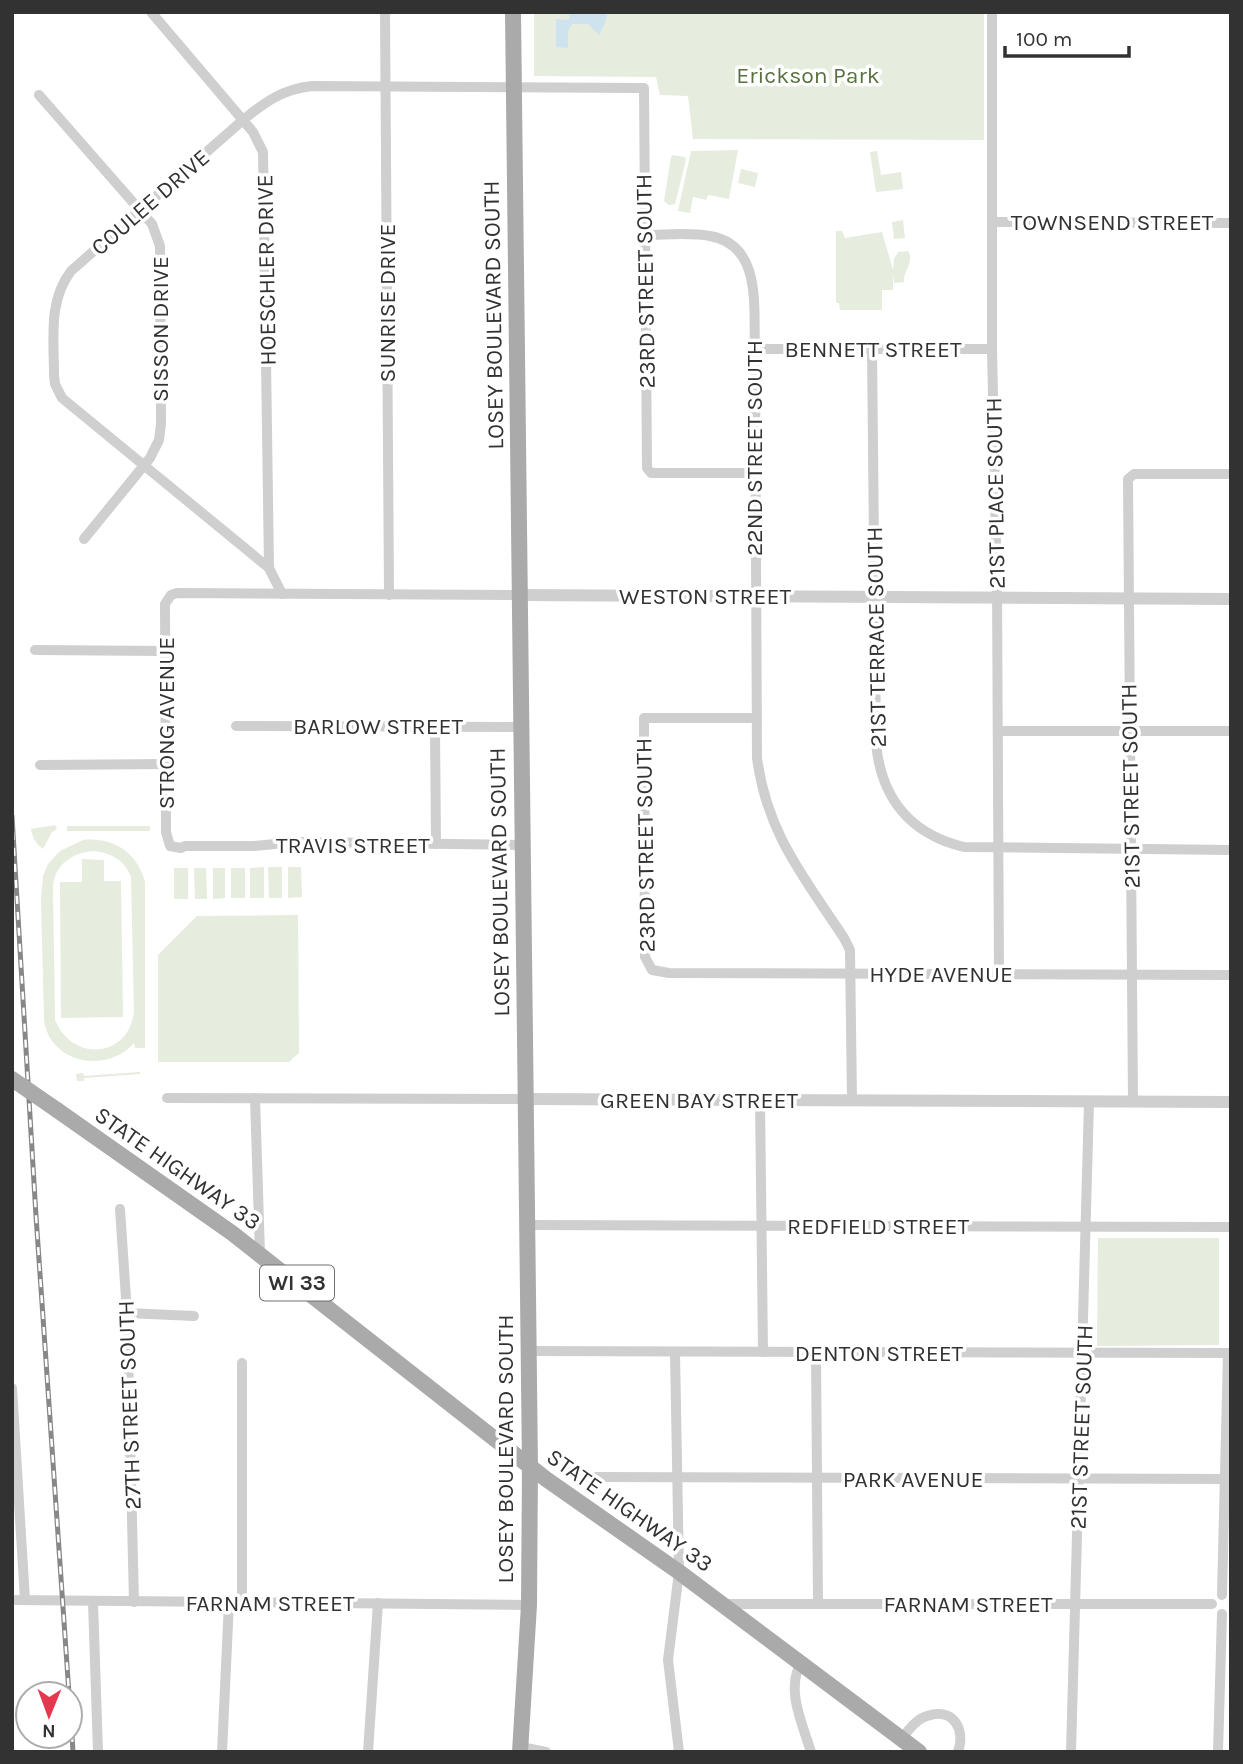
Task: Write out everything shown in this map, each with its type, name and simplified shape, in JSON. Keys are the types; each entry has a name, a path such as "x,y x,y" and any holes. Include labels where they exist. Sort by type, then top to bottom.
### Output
{"main road":[{"name":"LOSEY BOULEVARD SOUTH","path":"513,12 530,1466 529,1605 520,1750"},
{"name":"STATE HIGHWAY 33","path":"12,1079 260,1254 530,1466 723,1604 800,1665 919,1752"}],"street":[{"name":"HOESCHLER DRIVE","path":"151,12 243,120 260,144 265,163 269,568"},
{"name":"SUNRISE DRIVE","path":"385,12 389,594"},
{"name":"21ST PLACE SOUTH","path":"992,12 992,349 999,730 999,975"},
{"name":"COULEE DRIVE","path":"282,594 269,568 69,405 58,392 54,375 54,309 61,286 71,271 243,120 273,97 295,88 644,88"},
{"name":"23RD STREET SOUTH","path":"644,88 646,463 651,473 754,473"},
{"name":"SISSON DRIVE","path":"39,95 142,211 158,236 160,432 156,449 84,539"},
{"name":"TOWNSEND STREET","path":"993,222 1231,223"},
{"name":"22ND STREET SOUTH","path":"645,236 707,235 720,238 739,250 750,269 753,282 755,349 755,718 761,779 776,829 794,863 850,950 852,1100"},
{"name":"21ST TERRACE SOUTH","path":"872,348 878,765 889,793 903,812 933,836 964,847 999,849"},
{"name":"BENNETT STREET","path":"755,349 992,349"},
{"name":"21ST STREET SOUTH","path":"1133,1102 1128,479 1134,474 1231,474"},
{"name":"WESTON STREET","path":"179,593 1231,599"},
{"name":"STRONG AVENUE","path":"179,593 171,595 166,601 167,837 172,847 185,846"},
{"path":"34,650 165,651"},
{"name":"23RD STREET SOUTH","path":"652,970 645,957 644,718 755,718"},
{"name":"BARLOW STREET","path":"236,726 520,727"},
{"path":"435,727 436,844"},
{"path":"999,730 1231,732"},
{"path":"40,765 167,764"},
{"name":"TRAVIS STREET","path":"185,846 253,846 297,842 522,845"},
{"path":"999,849 1231,850"},
{"name":"HYDE AVENUE","path":"652,970 669,973 1231,975"},
{"name":"GREEN BAY STREET","path":"167,1098 1231,1102"},
{"path":"255,1098 260,1254"},
{"path":"760,1100 763,1352"},
{"name":"21ST STREET SOUTH","path":"1071,1752 1089,1102"},
{"name":"27TH STREET SOUTH","path":"120,1209 127,1313 134,1602"},
{"name":"REDFIELD STREET","path":"526,1225 1231,1227"},
{"path":"127,1313 194,1316"},
{"name":"DENTON STREET","path":"528,1351 1230,1353"},
{"path":"675,1352 679,1572 667,1660 679,1752"},
{"path":"817,1353 818,1604"},
{"path":"1218,1752 1226,1611 1214,1610 1212,1604 1214,1599 1227,1598 1230,1353"},
{"path":"242,1363 242,1602"},
{"path":"12,1392 25,1600"},
{"name":"PARK AVENUE","path":"596,1477 1228,1479"},
{"name":"FARNAM STREET","path":"12,1600 529,1605"},
{"path":"93,1602 98,1752"},
{"path":"222,1752 229,1602"},
{"path":"368,1752 378,1604"},
{"name":"FARNAM STREET","path":"723,1604 1212,1604"},
{"path":"800,1665 794,1683 796,1701 811,1752"},
{"path":"901,1738 924,1717 941,1715 952,1719 960,1727 962,1737 958,1752"},
{"path":"520,1750 546,1752"}],"green space":[{"name":"Erickson Park","path":"534,12 984,12 984,140 693,139 688,96 660,95 656,77 534,76"},
{"path":"738,150 729,199 708,195 706,200 693,197 690,213 678,211 691,151"},
{"path":"877,151 881,175 901,172 903,189 876,192 870,152"},
{"path":"673,155 685,157 686,160 675,204 669,205 664,201"},
{"path":"741,169 758,173 755,187 738,183"},
{"path":"903,220 905,238 894,239 892,222"},
{"path":"836,231 842,231 845,238 882,232 893,270 898,252 908,251 910,262 904,282 894,283 893,274 893,290 882,290 882,310 840,310 839,303 836,303"},
{"path":"55,825 57,829 52,832 43,849 32,835 31,829"},
{"path":"67,826 150,826 150,831 67,831"},
{"path":"83,840 104,841 130,855 141,871 145,882 145,1048 135,1048 134,1043 123,1053 110,1059 82,1060 57,1047 49,1036 44,1021 41,899 43,876 48,864 60,851","holes":["86,852 100,852 121,862 131,877 134,1012 130,1028 122,1039 99,1049 74,1043 63,1034 55,1020 53,887 57,872 66,861"]},
{"path":"82,859 104,860 104,881 121,881 123,1017 61,1018 60,882 82,882"},
{"path":"264,867 264,898 250,898 250,868"},
{"path":"268,867 282,867 282,898 269,898"},
{"path":"288,867 301,867 302,897 288,898"},
{"path":"174,868 188,868 188,899 174,899"},
{"path":"194,868 206,868 207,899 195,899"},
{"path":"213,868 225,868 225,898 213,899"},
{"path":"231,868 245,868 245,898 231,898"},
{"path":"298,915 299,1053 289,1062 158,1062 158,955 197,916"},
{"path":"140,1072 84,1078 84,1081 77,1081 76,1074 83,1073 84,1076"},
{"path":"1098,1238 1219,1238 1219,1345 1097,1346"}],"water":[{"path":"567,12 607,12 606,21 599,35 588,24 572,24 568,31 568,48 556,47 556,19 568,20 570,17"}],"railway":[{"path":"12,816 68,1680"}]}
